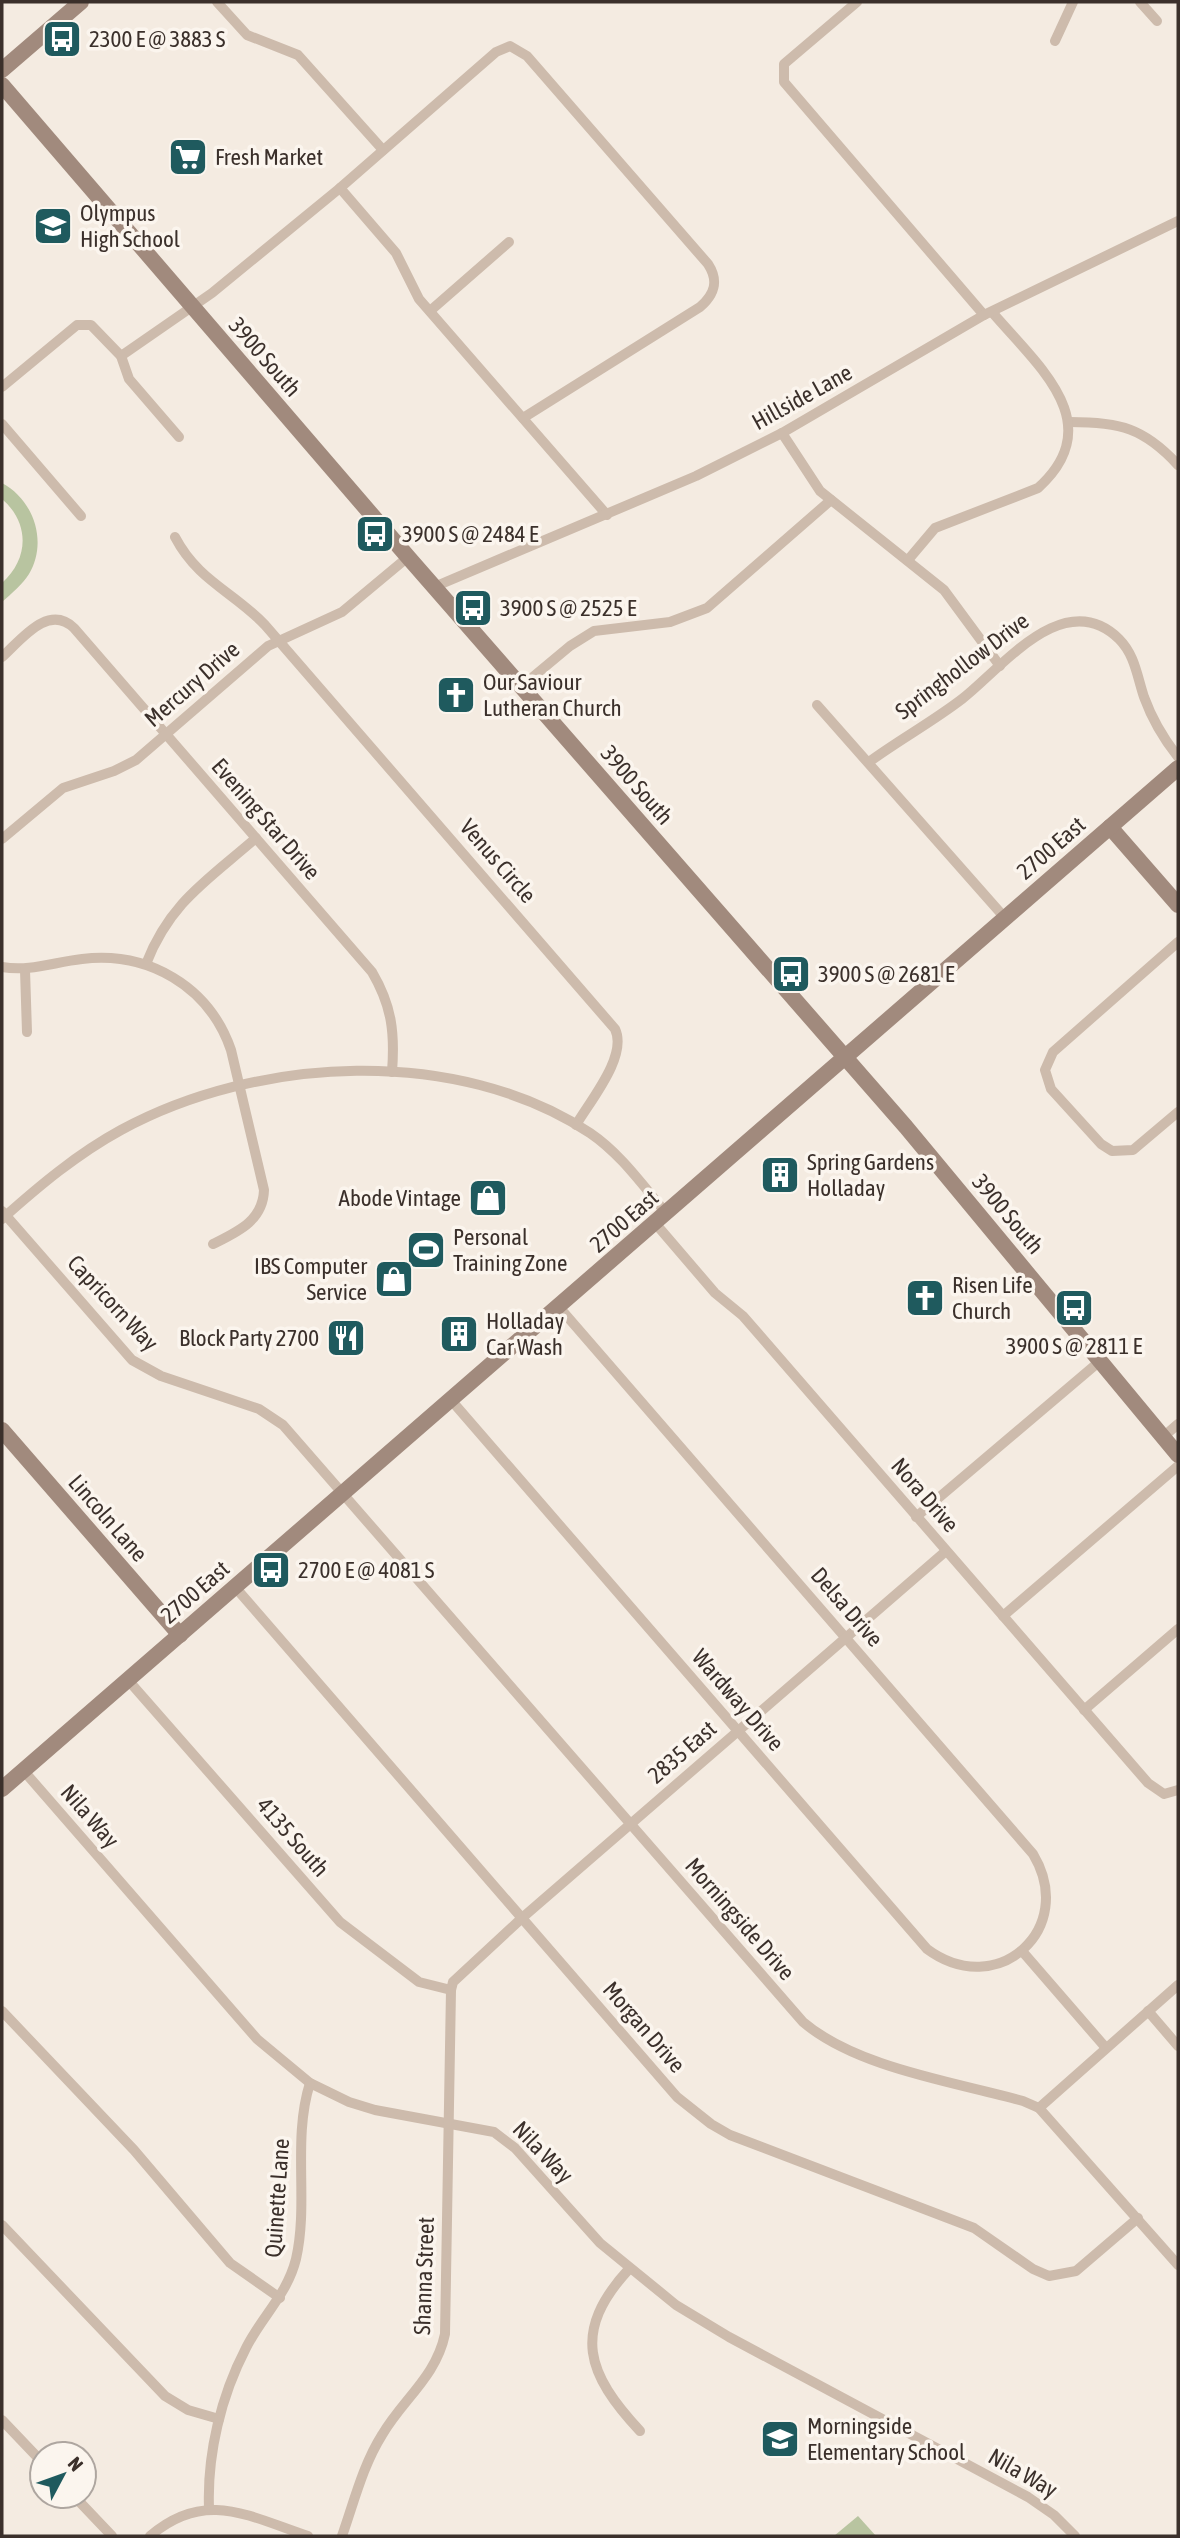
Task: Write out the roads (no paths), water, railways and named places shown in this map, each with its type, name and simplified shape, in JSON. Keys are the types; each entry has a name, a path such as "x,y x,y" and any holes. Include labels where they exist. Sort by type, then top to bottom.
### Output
{"street":[{"path":"2,70 81,2"},
{"path":"217,2 247,35 298,55 383,150"},
{"path":"857,2 784,64 785,82 988,314 1051,381 1060,395 1070,422 1064,454 1058,466 1038,488 935,528 908,560"},
{"path":"1055,41 1073,2"},
{"path":"1140,2 1157,21"},
{"path":"121,356 212,293 340,188 496,52 510,47 527,56 708,264 715,281 713,294 689,315 523,418"},
{"name":"3900 South","path":"2,85 434,587 906,1128 1178,1455"},
{"path":"340,188 396,253 413,289 430,311 607,515"},
{"name":"Hillside Lane","path":"434,587 607,515 782,433 988,314 1178,222"},
{"path":"430,311 509,242"},
{"path":"2,387 77,325 91,325 121,356 129,379 179,437"},
{"path":"1070,422 1121,425 1143,433 1178,465"},
{"path":"2,425 81,516"},
{"path":"782,433 812,482 908,560 957,605 1000,666"},
{"path":"522,686 578,640 594,631 670,622 707,608 831,500"},
{"name":"Venus Circle","path":"175,537 190,561 226,595 258,617 615,1028 619,1041 616,1059 576,1125"},
{"name":"Mercury Drive","path":"2,839 63,788 126,765 166,735 277,639 342,612 408,557"},
{"name":"Evening Star Drive","path":"2,657 39,625 57,619 74,628 364,962 379,983 394,1026 392,1072"},
{"name":"Springhollow Drive","path":"869,762 963,698 1027,641 1048,628 1079,622 1099,626 1118,638 1127,649 1137,667 1155,723 1178,757"},
{"path":"817,705 1005,918"},
{"name":"2700 East","path":"2,1789 1178,768"},
{"path":"1110,827 1178,905"},
{"path":"146,964 158,934 174,910 256,838"},
{"path":"1178,942 1053,1052 1045,1070 1051,1089 1101,1144 1117,1152 1128,1152 1138,1147 1178,1112"},
{"path":"2,967 25,970 89,958 111,958 146,964 181,982 207,1007 227,1039 263,1185 263,1199 250,1222 213,1244"},
{"path":"25,970 27,1032"},
{"name":"Nora Drive","path":"3,1215 63,1168 121,1130 181,1103 239,1084 303,1073 392,1072 491,1091 532,1105 576,1125 616,1155 715,1293 743,1316 1148,1783 1164,1794 1178,1790"},
{"name":"Capricorn Way","path":"3,1215 132,1360 161,1376 268,1414 291,1434 343,1494"},
{"name":"Delsa Drive","path":"559,1307 1039,1863 1047,1892 1045,1912 1034,1937 1022,1951"},
{"path":"916,1517 1100,1361"},
{"name":"Wardway Drive","path":"451,1400 928,1949 946,1961 978,1967 1005,1961 1022,1951"},
{"path":"1163,1437 1178,1424"},
{"name":"Lincoln Lane","path":"2,1430 180,1635"},
{"path":"1003,1616 1178,1466"},
{"name":"Morningside Drive","path":"343,1494 796,2015 820,2036 860,2056 1039,2108"},
{"name":"2835 East","path":"451,1990 460,1973 522,1918 946,1551"},
{"name":"Morgan Drive","path":"235,1587 677,2097 711,2124 730,2135 974,2228 1033,2269 1049,2276 1076,2271 1138,2218"},
{"path":"1084,1710 1178,1629"},
{"name":"4135 South","path":"128,1680 340,1922 419,1982 451,1990"},
{"name":"Nila Way","path":"23,1770 264,2047 310,2083 362,2106 488,2129 505,2138 587,2230 629,2269 709,2326 1028,2497 1054,2515 1075,2536"},
{"path":"1022,1951 1106,2048"},
{"path":"1178,1985 1039,2108 1178,2265"},
{"name":"Shanna Street","path":"342,2536 374,2449 392,2419 432,2371 442,2347 447,2322 451,1990"},
{"path":"2,2011 134,2150 224,2257 280,2298"},
{"path":"1148,2011 1178,2046"},
{"name":"Quinette Lane","path":"209,2508 208,2490 219,2419 246,2347 280,2298 298,2247 303,2108 310,2083"},
{"path":"2,2225 165,2396 188,2410 219,2419"},
{"path":"629,2269 602,2304 595,2325 593,2349 597,2373 607,2394 640,2431"},
{"path":"2,2420 28,2447"},
{"path":"150,2536 186,2513 209,2508 231,2511 308,2536"},
{"path":"87,2510 112,2536"}],"place":[{"name":"2300 E @ 3883 S","path":"62,39"},
{"name":"Fresh Market","path":"188,157"},
{"name":"Olympus High School","path":"53,226"},
{"name":"3900 S @ 2484 E","path":"375,534"},
{"name":"3900 S @ 2525 E","path":"473,608"},
{"name":"Our Saviour Lutheran Church","path":"456,695"},
{"name":"3900 S @ 2681 E","path":"791,974"},
{"name":"Spring Gardens Holladay","path":"780,1175"},
{"name":"Abode Vintage","path":"488,1198"},
{"name":"Personal Training Zone","path":"426,1250"},
{"name":"IBS Computer Service","path":"394,1279"},
{"name":"Risen Life Church","path":"925,1298"},
{"name":"3900 S @ 2811 E","path":"1074,1308"},
{"name":"Holladay Car Wash","path":"459,1334"},
{"name":"Block Party 2700","path":"346,1338"},
{"name":"2700 E @ 4081 S","path":"271,1570"},
{"name":"Morningside Elementary School","path":"780,2439"}]}
